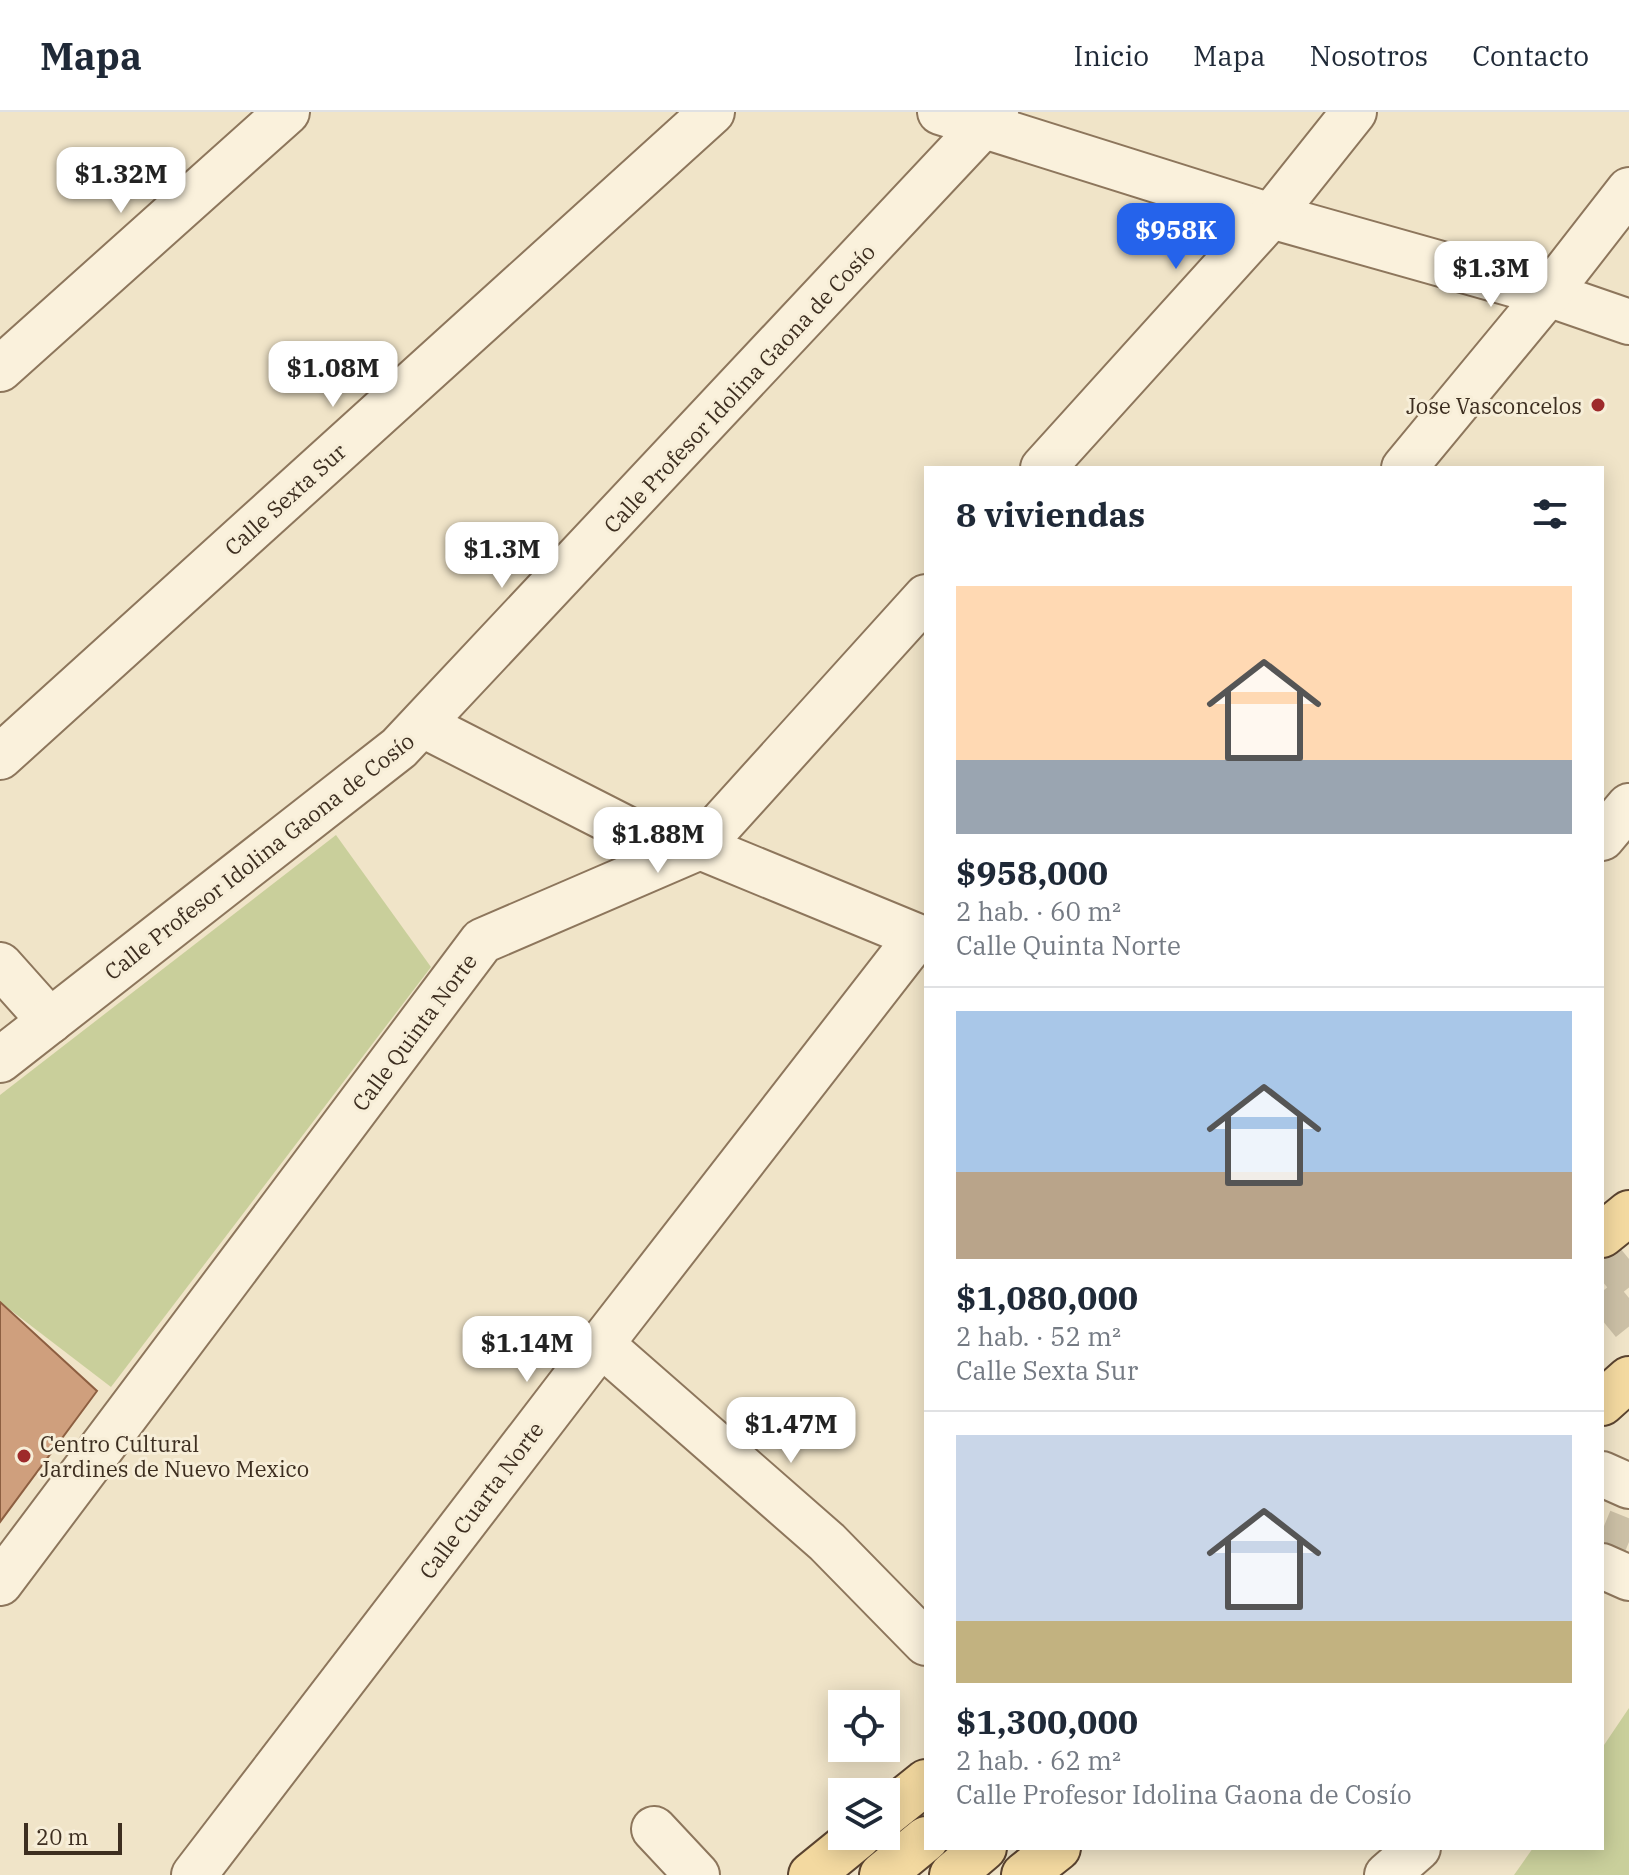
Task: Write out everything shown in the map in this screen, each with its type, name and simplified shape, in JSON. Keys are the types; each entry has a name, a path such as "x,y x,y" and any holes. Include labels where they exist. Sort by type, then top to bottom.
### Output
{"main road":[{"path":"1604,1233 1629,1213"},
{"path":"1604,1401 1629,1379"},
{"path":"900,1803 924,1784"},
{"path":"882,1875 924,1841"},
{"path":"811,1875 842,1850"},
{"path":"952,1875 982,1850"},
{"path":"1024,1875 1055,1850"}],"street":[{"path":"0,369 287,112"},
{"name":"Calle Sexta Sur","path":"0,757 712,112"},
{"path":"940,112 990,119 1271,216 1548,294 1629,322"},
{"path":"1045,466 1271,216 1354,112"},
{"name":"Calle Profesor Idolina Gaona de Cosío","path":"0,1060 399,748 990,119"},
{"path":"1406,466 1548,294 1629,190"},
{"name":"Calle Quinta Norte","path":"0,1583 482,941 700,847 924,599"},
{"path":"423,725 629,830 654,839 700,847 922,938"},
{"path":"1604,836 1629,806"},
{"name":"Calle Cuarta Norte","path":"194,1875 601,1344 922,938"},
{"path":"0,965 50,1021"},
{"path":"601,1344 827,1542 924,1641"},
{"path":"1604,1567 1629,1578"},
{"path":"654,1829 697,1875"},
{"path":"1387,1875 1416,1850"}],"green space":[{"path":"336,835 431,967 111,1387 0,1302 0,1095"},
{"path":"1629,1708 1629,1875 1514,1875 1532,1850 1604,1850 1604,1745"}],"building":[{"name":"Centro Cultural Jardines de Nuevo Mexico","path":"0,1302 97,1391 0,1522"}],"tunnel":[{"path":"1604,1279 1629,1259"},
{"path":"1604,1318 1629,1298"},
{"path":"1604,1532 1629,1542"}],"place":[{"name":"Jose Vasconcelos","path":"1598,405"},
{"name":"Centro Cultural Jardines de Nuevo Mexico","path":"24,1456"}]}
